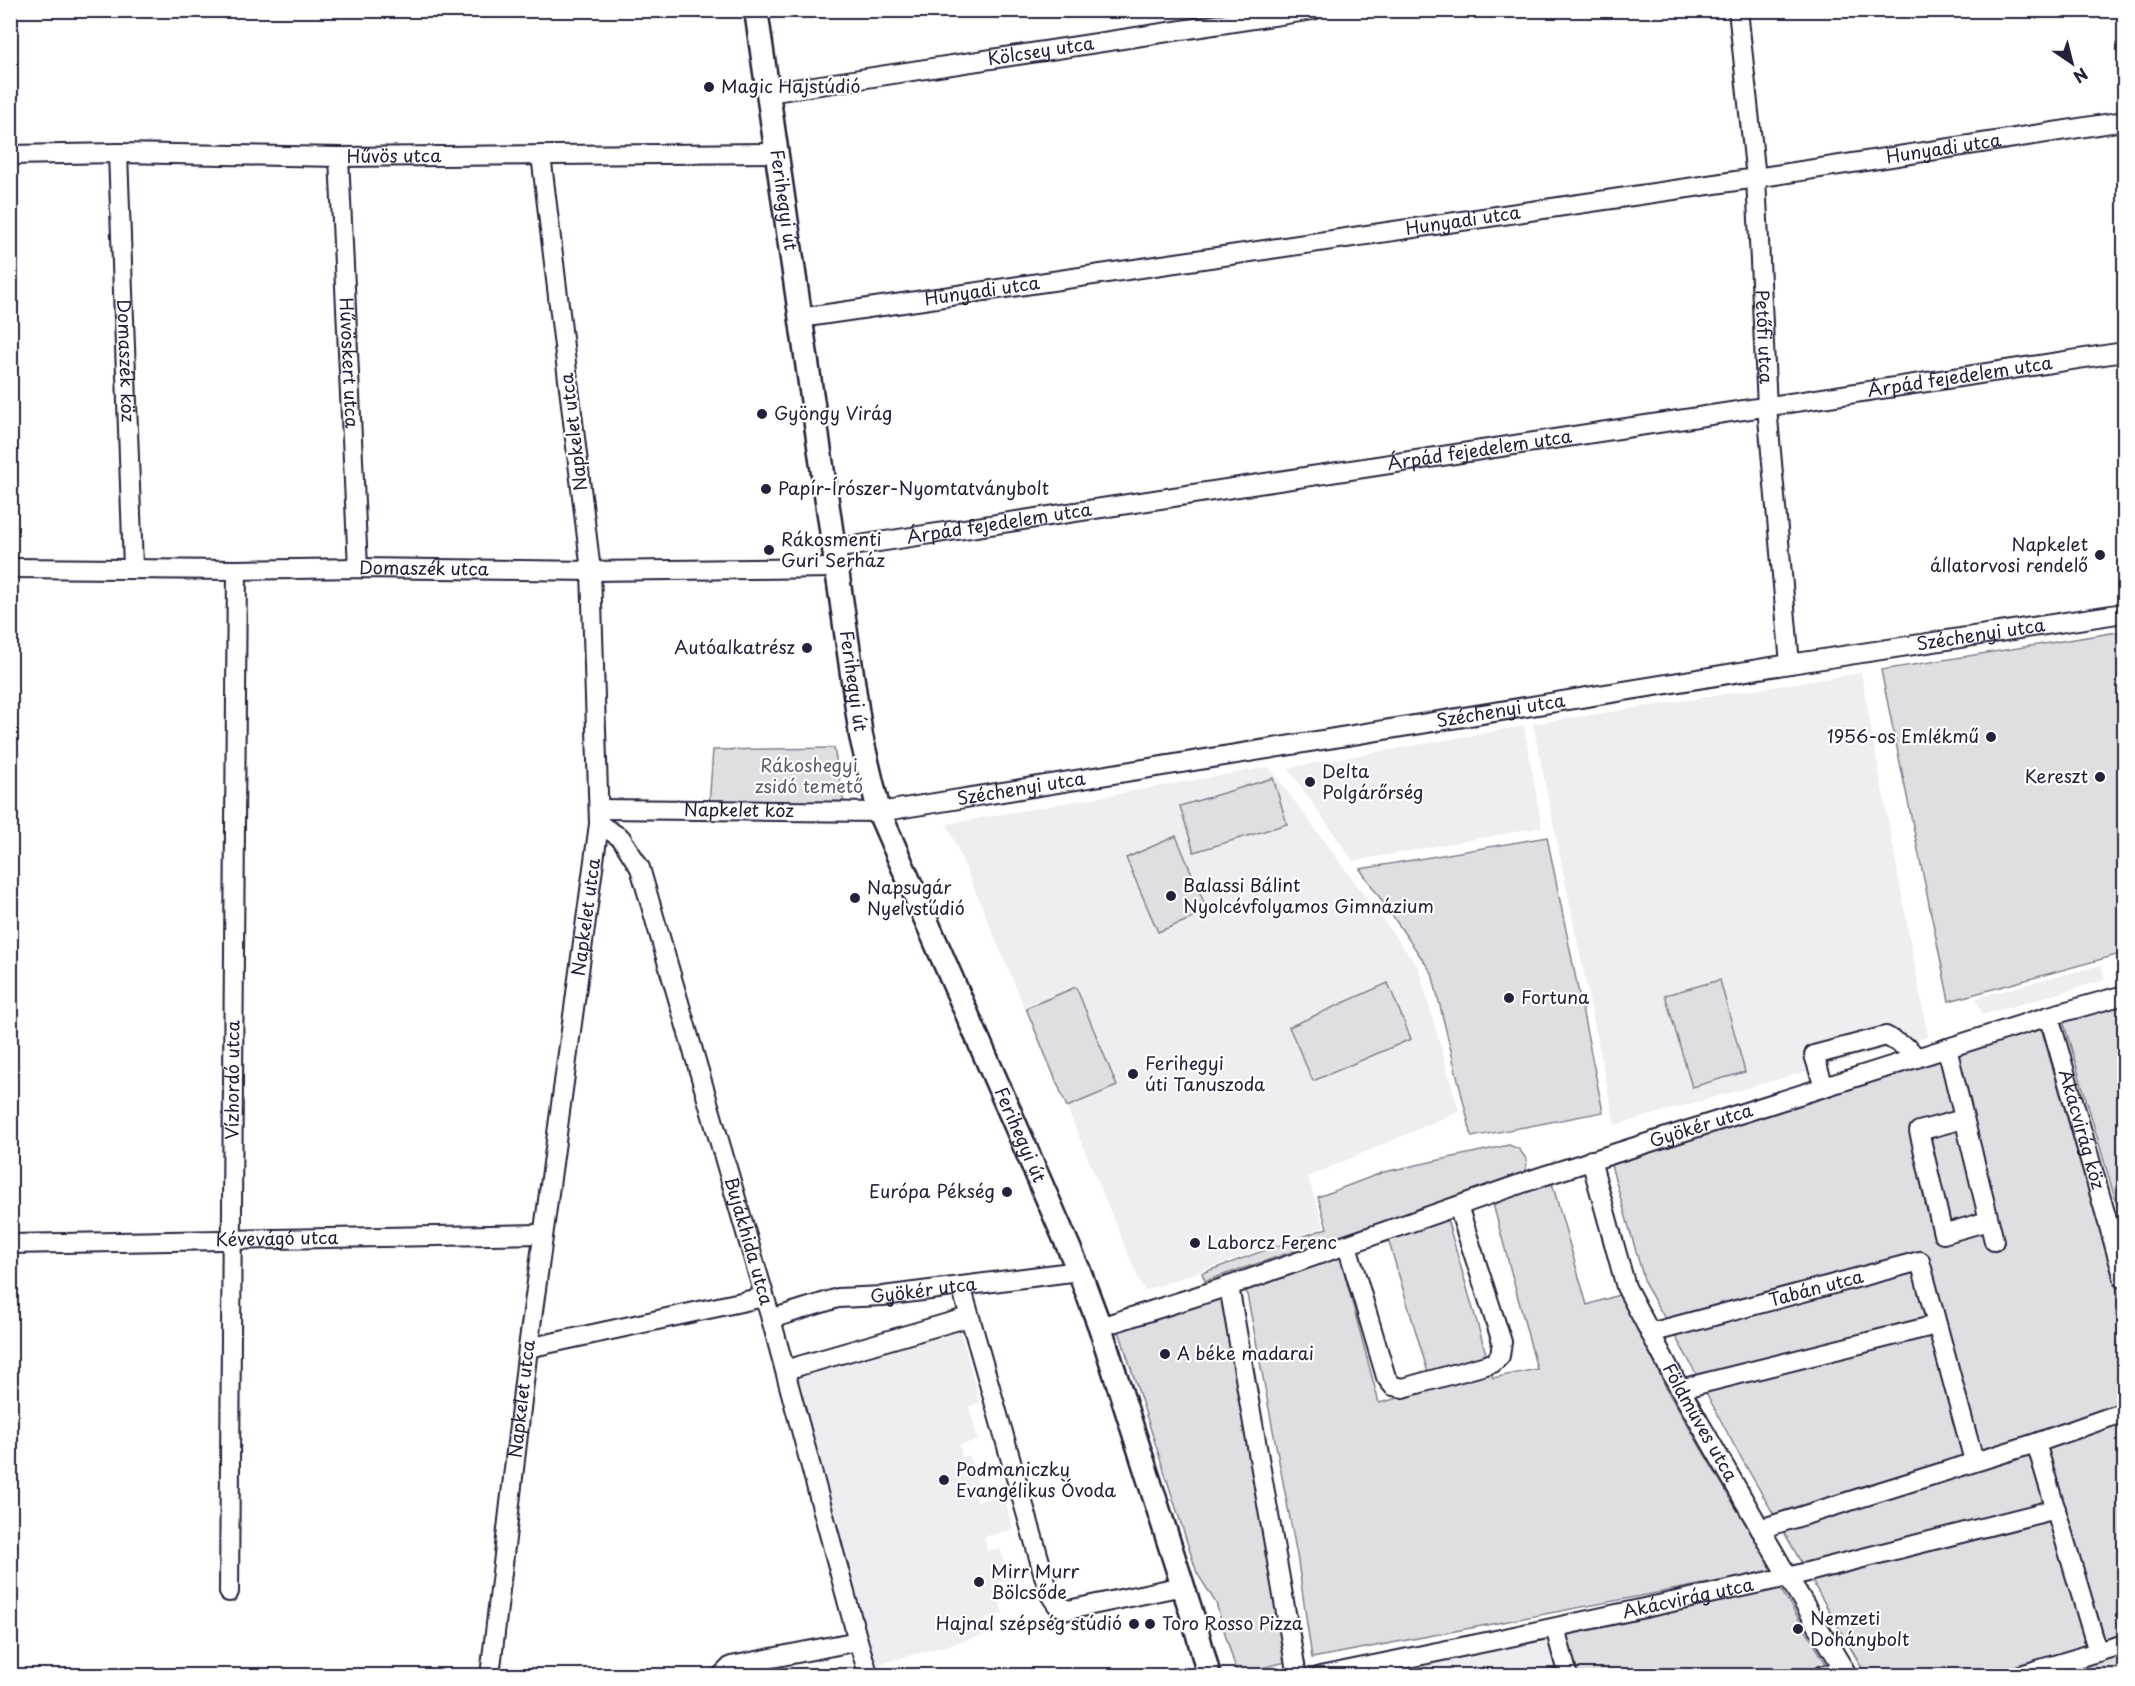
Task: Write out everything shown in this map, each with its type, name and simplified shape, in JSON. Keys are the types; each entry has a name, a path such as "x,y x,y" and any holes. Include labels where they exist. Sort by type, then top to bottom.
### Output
{"main road":[{"name":"Ferihegyi út","path":"756,10 861,736 879,812 1079,1270 1100,1327 1183,1586 1209,1676"}],"street":[{"name":"Kölcsey utca","path":"768,93 1313,10"},
{"name":"Petőfi utca","path":"1738,10 1756,178 1767,407 1790,664"},
{"name":"Hunyadi utca","path":"800,318 1756,178 2124,121"},
{"name":"Hűvös utca","path":"10,155 118,153 339,157 777,153"},
{"name":"Domaszék köz","path":"118,153 133,568"},
{"name":"Napkelet utca","path":"490,1676 528,1348 599,817 591,572 541,155"},
{"name":"Hűvöskert utca","path":"339,157 358,568"},
{"name":"Árpád fejedelem utca","path":"835,559 1767,407 2124,352"},
{"name":"Domaszék utca","path":"10,568 237,570 358,568 591,572 835,559"},
{"name":"Vízhordó utca","path":"229,1592 237,570"},
{"name":"Széchenyi utca","path":"879,812 1790,664 2124,613"},
{"name":"Napkelet köz","path":"599,817 879,812"},
{"name":"Bujákhida utca","path":"599,817 621,838 640,868 771,1319 858,1641 870,1676"},
{"name":"Gyökér utca","path":"1100,1327 1229,1287 1591,1160 1824,1088 1947,1047 2124,995"},
{"name":"Akácvirág köz","path":"2049,1016 2119,1240 2124,1279"},
{"path":"1824,1088 1814,1055 1886,1036 1909,1049 1917,1058"},
{"path":"1947,1047 1994,1241"},
{"path":"1963,1119 1919,1131 1943,1234 1988,1221"},
{"name":"Földműves utca","path":"1591,1160 1626,1287 1680,1389 1788,1577 1846,1672 1821,1676"},
{"path":"1347,1245 1386,1377 1393,1386 1402,1388 1482,1367 1492,1363 1500,1356 1502,1342 1458,1206"},
{"name":"Kévevágó utca","path":"10,1244 543,1234"},
{"name":"Tabán utca","path":"1650,1333 1920,1261 1974,1461"},
{"name":"Gyökér utca","path":"771,1319 838,1298 883,1296 1079,1270"},
{"path":"961,1286 1048,1593 1057,1605 1068,1610 1183,1586"},
{"path":"1229,1287 1297,1676"},
{"path":"528,1348 764,1297"},
{"path":"785,1370 969,1317"},
{"path":"1680,1389 1936,1324"},
{"path":"1760,1528 2036,1443 2124,1412"},
{"path":"2036,1443 2098,1652"},
{"name":"Akácvirág utca","path":"1320,1676 1374,1670 1788,1577 2055,1509"},
{"path":"1555,1628 1568,1676"},
{"path":"721,1676 731,1666 858,1641"},
{"path":"2017,1676 2124,1644"}],"shaded area":[{"path":"1861,673 1928,1037 1615,1125 1533,724"},
{"path":"1524,726 1542,827 1353,861 1288,768"},
{"name":"Balassi Bálint Nyolcévfolyamos Gimnázium","path":"1269,767 1418,967 1459,1111 1308,1177 1324,1227 1144,1291 947,824"},
{"path":"2101,965 2105,980 1982,1015 1976,998"},
{"path":"960,1329 980,1403 969,1406 978,1440 959,1445 962,1457 969,1455 978,1489 974,1491 977,1502 1004,1495 1013,1529 984,1537 987,1551 1000,1548 1009,1580 995,1584 1003,1613 985,1618 989,1634 875,1665 795,1375"},
{"path":"1548,1636 1559,1675 1385,1676 1384,1671"}],"green space":[{"path":"2124,631 2124,953 1949,1001 1881,670"},
{"name":"Rákoshegyi zsidó temető","path":"834,748 844,803 709,806 713,750"},
{"path":"1273,778 1287,824 1194,852 1180,806"},
{"path":"1176,836 1208,912 1158,932 1126,858"},
{"name":"Fortuna","path":"1547,837 1603,1112 1472,1137 1432,973 1360,869"},
{"path":"1720,980 1745,1072 1692,1087 1665,995"},
{"path":"1388,983 1411,1039 1313,1081 1289,1027"},
{"path":"1076,987 1117,1086 1067,1107 1026,1008"},
{"path":"2124,1004 2124,1226 2123,1226 2063,1020"},
{"path":"2041,1028 2124,1314 2124,1675 1866,1675 1646,1286 1611,1165"},
{"path":"1509,1145 1519,1149 1527,1160 1526,1170 1518,1176 1205,1281 1202,1273 1327,1228 1318,1197 1384,1172"},
{"path":"1552,1183 1587,1305 1622,1294 1668,1392 1773,1571 1312,1658 1297,1555 1246,1289 1340,1257 1379,1403 1433,1389 1388,1239 1447,1219 1493,1378 1537,1369 1493,1204"},
{"path":"1221,1297 1225,1300 1286,1662 1245,1672 1236,1670 1216,1603 1197,1573 1119,1331"},
{"path":"1780,1588 1833,1675 1576,1675 1566,1635"}],"place":[{"name":"Magic Hajstúdió","path":"709,87"},
{"name":"Gyöngy Virág","path":"762,414"},
{"name":"Papír-Írószer-Nyomtatványbolt","path":"766,489"},
{"name":"Rákosmenti Guri Serház","path":"769,550"},
{"name":"Napkelet állatorvosi rendelő","path":"2100,555"},
{"name":"Autóalkatrész","path":"807,648"},
{"name":"1956-os Emlékmű","path":"1991,737"},
{"name":"Kereszt","path":"2100,777"},
{"name":"Delta Polgárőrség","path":"1310,782"},
{"name":"Balassi Bálint Nyolcévfolyamos Gimnázium","path":"1171,896"},
{"name":"Napsugár Nyelvstúdió","path":"855,898"},
{"name":"Fortuna","path":"1509,998"},
{"name":"Ferihegyi úti Tanuszoda","path":"1133,1074"},
{"name":"Európa Pékség","path":"1007,1192"},
{"name":"Laborcz Ferenc","path":"1195,1243"},
{"name":"A béke madarai","path":"1165,1354"},
{"name":"Podmaniczky Evangélikus Óvoda","path":"944,1480"},
{"name":"Mirr Murr Bölcsőde","path":"979,1582"},
{"name":"Hajnal szépség stúdió","path":"1134,1624"},
{"name":"Toro Rosso Pizza","path":"1150,1624"},
{"name":"Nemzeti Dohánybolt","path":"1798,1629"}]}
